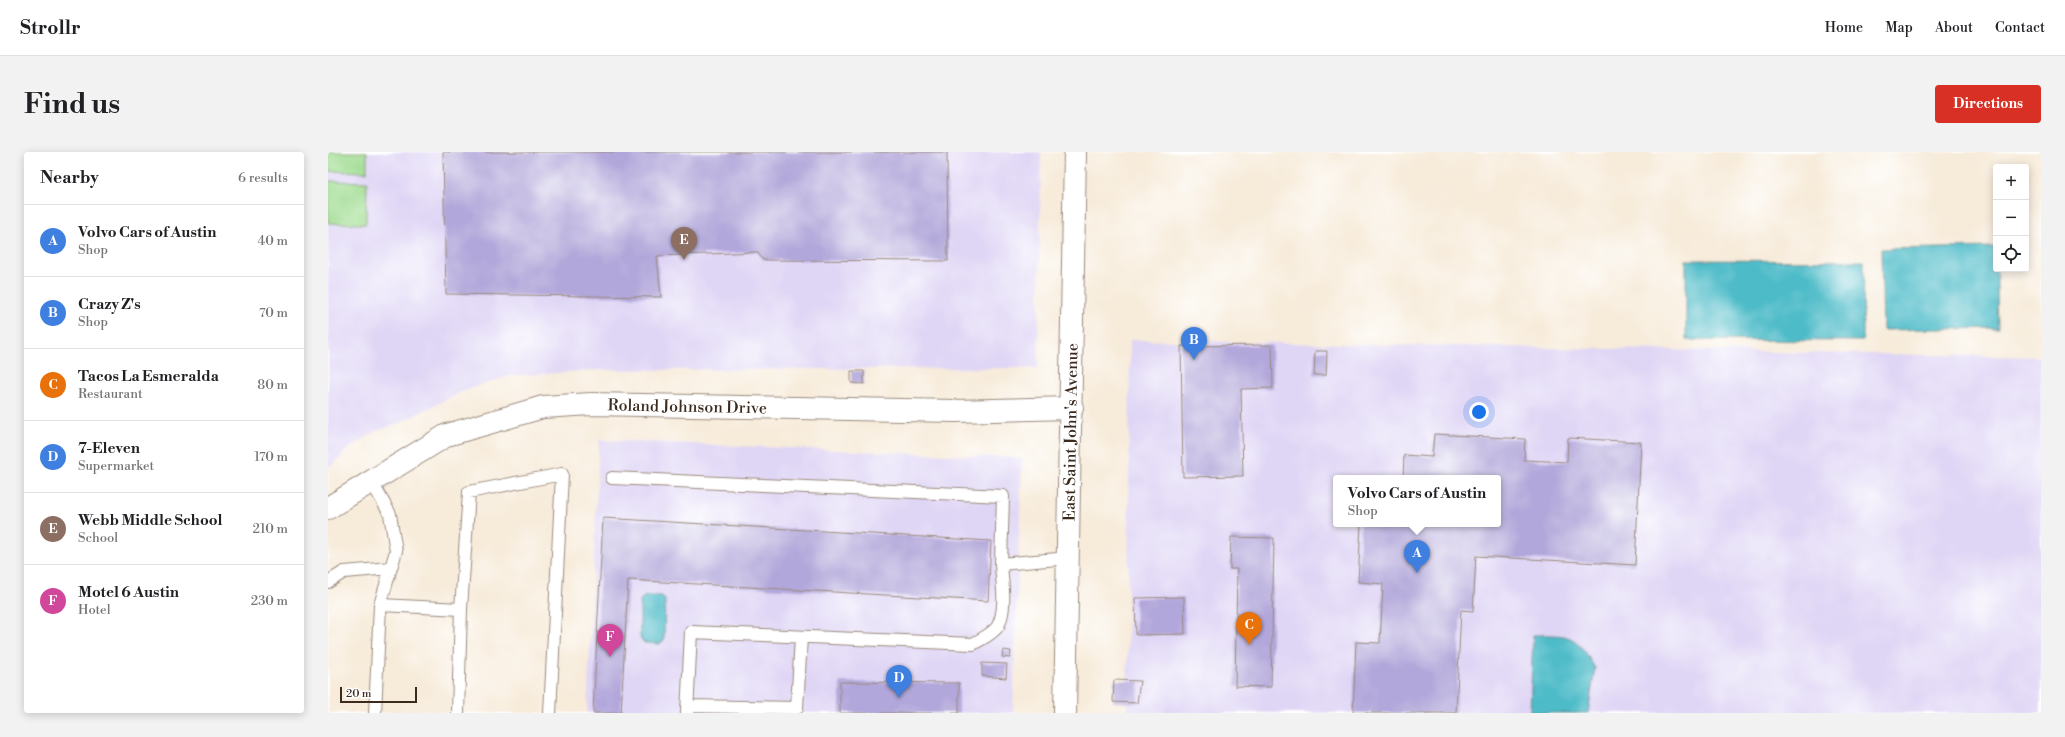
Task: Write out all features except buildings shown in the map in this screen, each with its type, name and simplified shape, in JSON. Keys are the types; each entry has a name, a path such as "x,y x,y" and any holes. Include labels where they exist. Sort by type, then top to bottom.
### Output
{"street":[{"name":"East Saint John's Avenue","path":"1065,713 1072,408 1075,152"},
{"name":"Roland Johnson Drive","path":"328,508 447,435 542,407 591,404 955,411 1072,408"}],"lane":[{"path":"458,713 461,609 469,492 562,474 550,713"},
{"path":"612,478 1003,496 1001,564 1002,611 998,626 990,634 973,644 691,632 687,709 797,708 801,637"},
{"path":"371,481 390,514 396,551 380,604 375,713"},
{"path":"1001,564 1069,558"},
{"path":"328,582 344,572 391,568"},
{"path":"380,604 461,609"}],"shaded area":[{"path":"328,152 1041,152 1038,368 601,370 509,376 463,391 397,424 374,432 343,453 340,459 328,467"},
{"path":"1130,340 2041,357 2041,713 1127,713"},
{"path":"599,440 1022,458 1013,713 587,713"}],"green space":[{"path":"328,152 367,152 367,172 328,171"},
{"path":"328,181 367,182 366,224 328,223"}],"water":[{"path":"1993,247 1993,272 1997,272 1998,328 1883,330 1881,249"},
{"path":"1686,260 1864,261 1863,341 1686,340"},
{"path":"645,596 662,596 665,600 664,640 660,644 644,643 640,637 640,600"},
{"path":"1533,635 1564,636 1571,638 1582,648 1595,668 1588,713 1530,713"}],"place":[{"name":"Webb Middle School","path":"684,260"},
{"name":"Crazy Z's","path":"1194,360"},
{"name":"Volvo Cars of Austin","path":"1417,573"},
{"name":"Tacos La Esmeralda","path":"1249,645"},
{"name":"Motel 6 Austin","path":"610,657"},
{"name":"7-Eleven","path":"899,698"}]}
